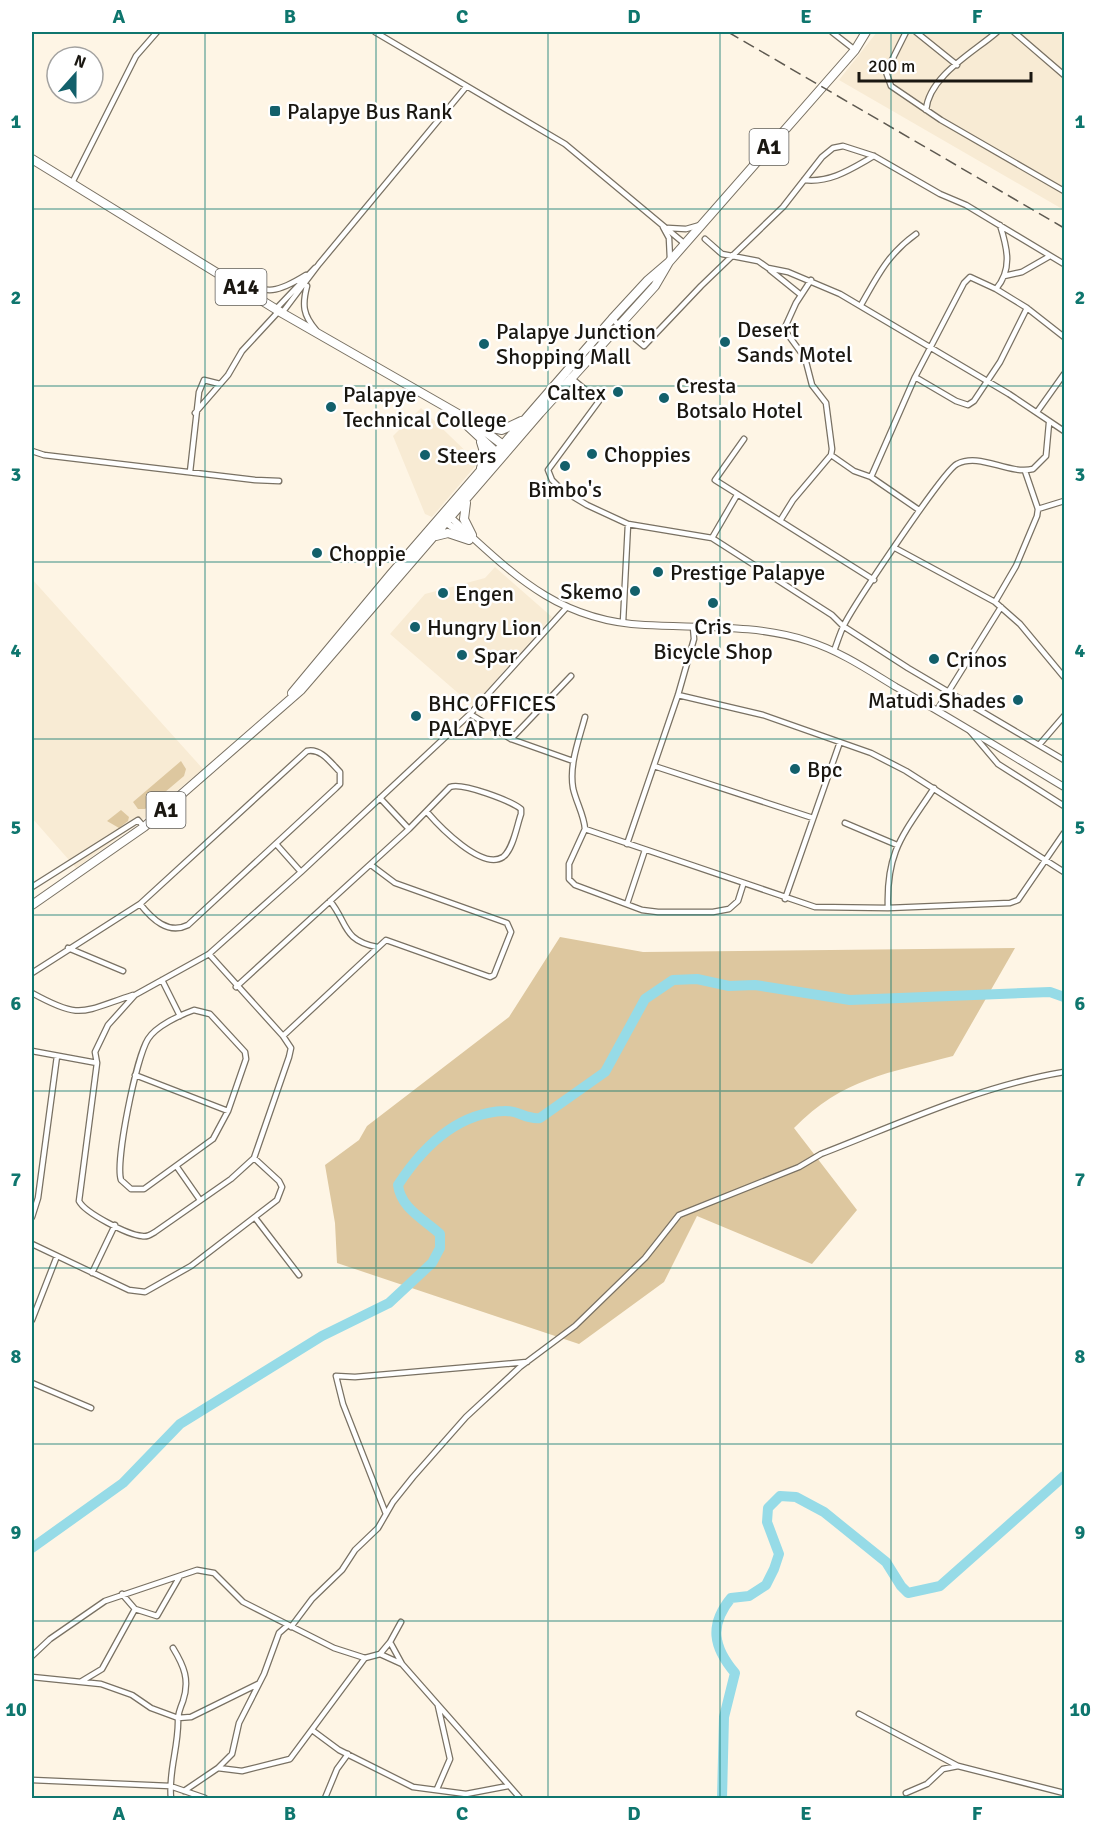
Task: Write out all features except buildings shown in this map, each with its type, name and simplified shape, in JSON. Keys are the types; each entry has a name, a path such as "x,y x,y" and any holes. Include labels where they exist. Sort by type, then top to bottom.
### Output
{"highway":[{"name":"A1","path":"506,447 569,376 612,319 685,244 855,50 866,32"},
{"name":"A14","path":"32,159 279,311 474,423 506,447"},
{"name":"A1","path":"288,699 301,690 329,660 436,536 446,518 466,501 529,415 655,286 669,262"},
{"name":"A14","path":"452,412 500,455"},
{"path":"474,423 502,430 512,427 529,415"},
{"path":"478,437 485,455 478,474"},
{"name":"A1","path":"32,905 144,827 207,774 288,699 446,518 478,474 500,455"},
{"path":"436,536 448,533 470,538 465,519 466,501"}],"street":[{"path":"72,183 136,56 158,32"},
{"path":"375,32 565,144 685,244"},
{"path":"832,32 855,50"},
{"path":"906,32 886,72 888,80 897,91 1065,191"},
{"path":"916,32 957,65"},
{"path":"926,110 931,92 957,65 997,32"},
{"path":"1014,32 1065,75"},
{"path":"195,413 228,375 242,351 307,283 319,264 466,87"},
{"path":"612,319 644,346 732,255 783,207 822,157 833,148 843,146 874,156 1000,225 1065,264"},
{"path":"804,180 821,182 874,156"},
{"path":"663,226 686,230 700,225"},
{"path":"996,289 1005,276 1008,249 1000,225"},
{"path":"663,226 669,238 669,262"},
{"path":"861,305 889,258 897,248 916,234"},
{"path":"705,239 722,254 758,261 801,295"},
{"path":"1005,276 1022,272 1050,256"},
{"path":"229,279 266,292 284,288 319,264"},
{"path":"768,268 811,280 861,305 1037,412 1048,423 1065,431"},
{"path":"279,311 306,275"},
{"path":"871,477 915,377 954,300 970,277 996,289 1027,308 1065,338"},
{"path":"780,521 793,500 831,455 832,439 826,403 812,385 805,358 786,332 786,325 811,280"},
{"path":"307,283 303,307 305,316 322,336"},
{"path":"915,377 963,405 974,401 1000,362 1027,308"},
{"path":"1037,412 1065,374"},
{"path":"569,376 596,398 598,404 548,470 550,476 562,490 628,524 712,538 832,615 843,626 1065,760"},
{"path":"190,472 195,413 202,381 220,384"},
{"path":"834,651 843,626 919,510 950,468 964,461 1025,471 1033,469 1046,456 1048,423"},
{"path":"744,439 714,477 715,480 874,580"},
{"path":"32,451 44,455 279,481"},
{"path":"831,455 854,471 871,477 919,510"},
{"path":"994,602 1016,566 1033,527 1038,509 1025,471"},
{"path":"712,538 737,495"},
{"path":"1038,509 1065,501"},
{"path":"446,518 523,583 549,600 623,622 778,633 812,642 834,651 937,710 1065,788"},
{"path":"623,622 628,524"},
{"path":"895,548 1001,607 1020,624 1065,677"},
{"path":"32,993 59,1008 80,1012 135,994 209,954 301,872 470,714 567,607"},
{"path":"937,710 1001,607"},
{"path":"627,844 678,695 694,639 693,627"},
{"path":"511,739 571,676"},
{"path":"678,695 763,716 840,742 893,764 1065,872"},
{"path":"470,714 511,739 573,761"},
{"path":"1039,745 1065,716"},
{"path":"585,717 573,761 573,787 585,830 569,864 569,879 575,885 627,904 658,912 713,912 734,905 743,885"},
{"path":"968,729 998,764 1065,806"},
{"path":"785,899 840,742"},
{"path":"32,973 140,904 301,756 316,750 340,772 340,784 277,845 188,925 180,929 162,925 140,904"},
{"path":"654,766 813,818"},
{"path":"236,987 410,830 427,812 455,785 510,802 521,809 508,852 502,858 496,859 459,846 427,812"},
{"path":"888,908 887,875 897,845 934,788"},
{"path":"380,798 410,830"},
{"path":"32,887 138,820 144,827"},
{"path":"845,824 897,845"},
{"path":"585,830 743,885 815,907 888,908 1010,903 1023,896 1065,832"},
{"path":"277,845 301,872"},
{"path":"627,904 645,850"},
{"path":"283,1036 386,940 392,940 490,977 500,966 511,932 510,926 395,883 371,865"},
{"path":"330,901 343,926 355,938 377,947"},
{"path":"68,948 123,971"},
{"path":"135,994 108,1025 95,1052 97,1063 79,1202 86,1211 136,1235 149,1236 231,1179 254,1158 291,1048 283,1036 236,987 209,954"},
{"path":"162,980 180,1016"},
{"path":"194,1010 210,1014 245,1052 246,1059 228,1111 213,1139 177,1167 137,1190 125,1186 121,1180 120,1163 135,1075 147,1041 180,1016 194,1010"},
{"path":"32,1051 97,1063"},
{"path":"32,1217 38,1198 57,1056"},
{"path":"184,1791 218,1768 232,1754 235,1731 279,1633 289,1627 312,1599 342,1570 412,1477 493,1390 575,1326 626,1278 662,1240 679,1215 759,1183 821,1154 984,1091 1023,1079 1065,1072"},
{"path":"135,1075 228,1111"},
{"path":"32,1244 129,1290 146,1292 191,1266 277,1200 282,1187 279,1181 254,1158"},
{"path":"177,1167 200,1200"},
{"path":"255,1219 299,1275"},
{"path":"93,1273 115,1225"},
{"path":"32,1320 57,1256"},
{"path":"386,1514 343,1404 336,1376 355,1377 528,1362"},
{"path":"32,1383 91,1408"},
{"path":"32,1656 62,1630 105,1601 197,1570 214,1573 243,1602 289,1627 333,1648 365,1658 380,1654 390,1642 400,1622"},
{"path":"122,1594 135,1609 157,1616 180,1576"},
{"path":"82,1681 102,1669 135,1609"},
{"path":"390,1642 402,1664 520,1798"},
{"path":"171,1798 170,1786 179,1733 178,1718 187,1682 185,1671 173,1648"},
{"path":"380,1654 402,1664"},
{"path":"218,1768 242,1771 290,1759 365,1658"},
{"path":"32,1677 62,1682 82,1681 101,1684 132,1695 146,1706 178,1718 190,1717 258,1684"},
{"path":"437,1789 450,1760 438,1704"},
{"path":"859,1714 958,1766 1065,1793"},
{"path":"312,1730 348,1754 413,1787 466,1794 508,1786"},
{"path":"325,1798 337,1769 348,1754"},
{"path":"906,1793 927,1784 943,1769 958,1766"},
{"path":"32,1780 170,1786 205,1798"}],"shaded area":[{"path":"877,32 1064,32 1064,210 839,80"},
{"path":"421,408 478,463 432,517 425,514 393,436"},
{"path":"495,567 552,617 473,706 390,634 425,594 485,578"},
{"path":"32,579 203,769 142,820 76,868 32,818"},
{"path":"181,761 186,769 184,776 145,809 138,809 133,802"},
{"path":"121,810 129,817 128,821 119,828 107,821"},
{"path":"560,937 643,952 1015,948 953,1056 887,1073 849,1088 812,1111 794,1128 857,1210 812,1264 697,1216 664,1282 579,1344 337,1263 335,1223 325,1165 359,1140 367,1126 509,1017"}],"waterway":[{"path":"32,1548 123,1483 180,1424 322,1336 389,1303 432,1263 440,1248 440,1234 408,1207 398,1185 418,1158 442,1135 471,1118 504,1111 540,1118 605,1072 645,999 673,980 697,979 729,986 755,985 850,1000 1050,992 1064,997"},
{"path":"722,1798 724,1717 735,1673 718,1645 717,1627 719,1617 731,1598 749,1596 766,1585 774,1569 779,1554 767,1522 768,1508 780,1496 796,1497 824,1512 886,1562 908,1593 940,1586 1064,1476"}],"railway":[{"path":"728,32 1064,228"}],"place":[{"name":"Palapye Bus Rank","path":"275,111"},
{"name":"Desert Sands Motel","path":"725,342"},
{"name":"Palapye Junction Shopping Mall","path":"484,344"},
{"name":"Caltex","path":"618,392"},
{"name":"Cresta Botsalo Hotel","path":"664,398"},
{"name":"Palapye Technical College","path":"331,407"},
{"name":"Choppies","path":"592,454"},
{"name":"Steers","path":"425,455"},
{"name":"Bimbo's","path":"565,466"},
{"name":"Choppie","path":"317,553"},
{"name":"Prestige Palapye","path":"658,572"},
{"name":"Skemo","path":"635,591"},
{"name":"Engen","path":"443,593"},
{"name":"Cris Bicycle Shop","path":"713,603"},
{"name":"Hungry Lion","path":"415,627"},
{"name":"Spar","path":"462,655"},
{"name":"Crinos","path":"934,659"},
{"name":"Matudi Shades","path":"1018,700"},
{"name":"BHC OFFICES PALAPYE","path":"416,716"},
{"name":"Bpc","path":"795,769"}]}
